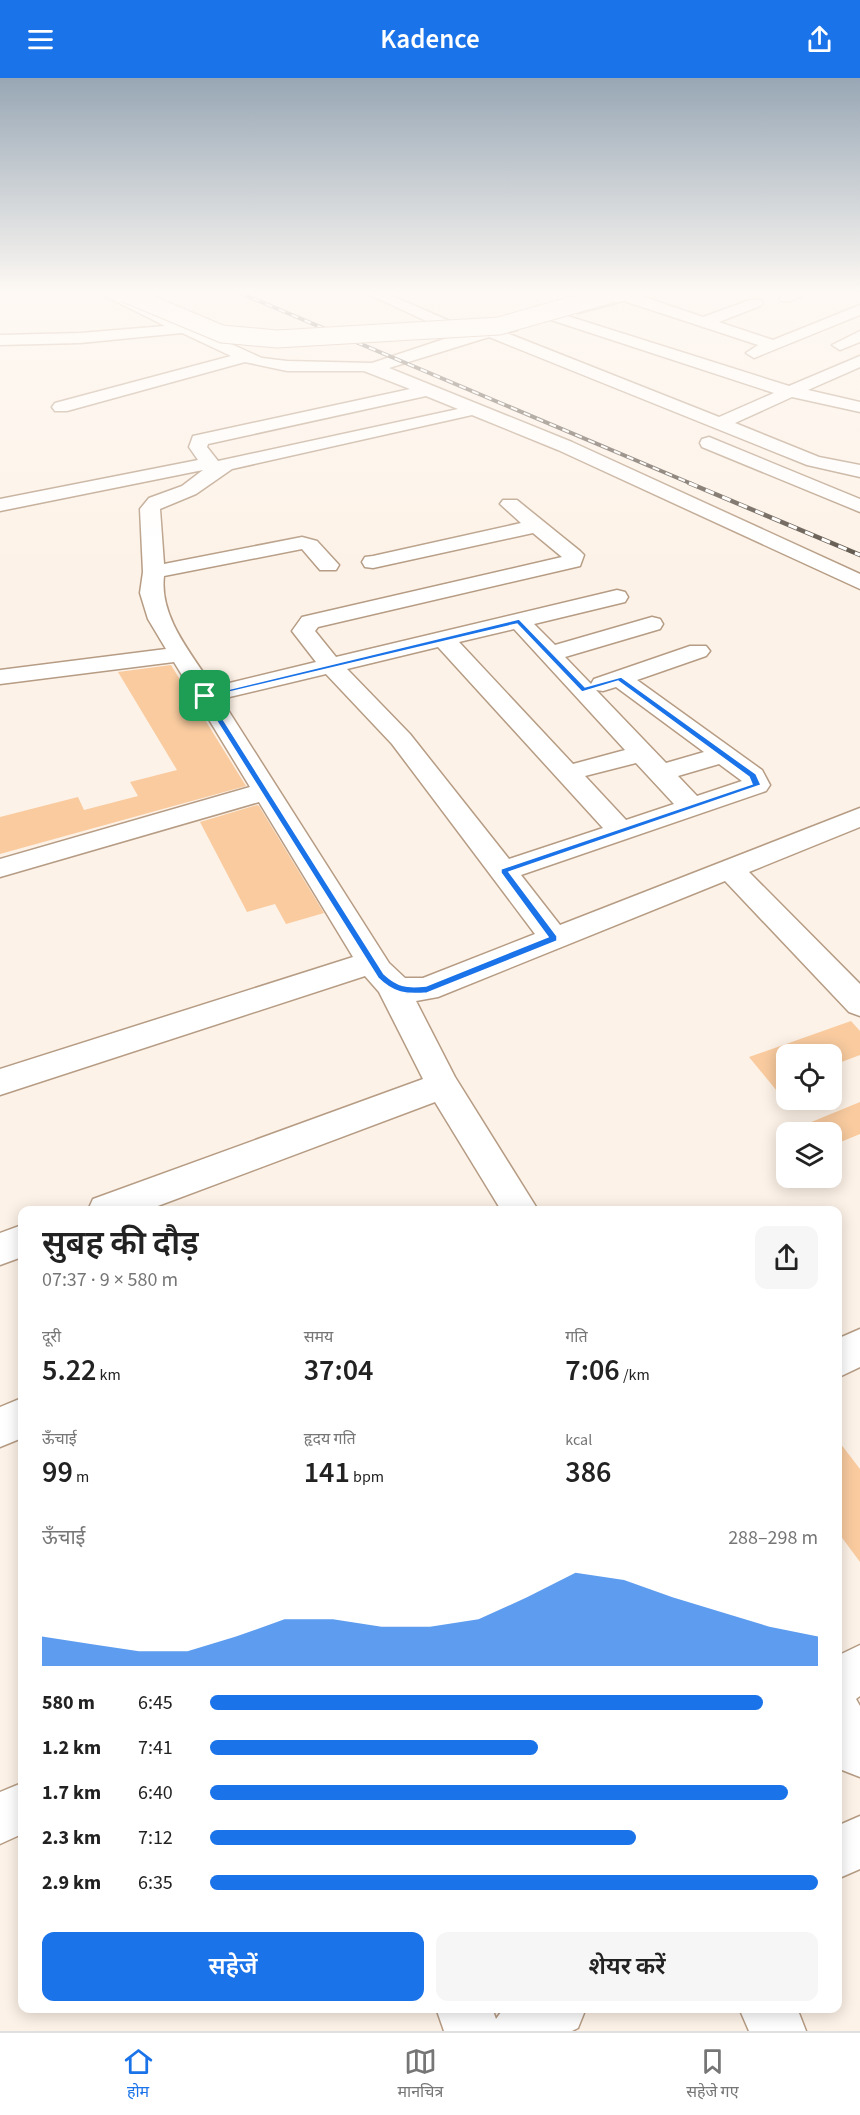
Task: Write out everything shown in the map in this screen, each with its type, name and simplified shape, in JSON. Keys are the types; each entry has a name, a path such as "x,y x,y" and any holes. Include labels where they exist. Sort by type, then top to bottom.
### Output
{"street":[{"path":"61,407 146,384"},
{"path":"413,384 565,446 860,582"},
{"path":"622,384 806,458 860,471"},
{"path":"728,389 739,384"},
{"path":"766,384 860,407"},
{"path":"720,423 804,384"},
{"path":"213,466 198,447 199,440 428,390"},
{"path":"664,417 706,399"},
{"path":"0,505 226,465 463,414 470,408"},
{"path":"714,445 744,433"},
{"path":"694,437 860,506"},
{"path":"776,471 806,458"},
{"path":"213,466 200,485 158,501 150,507 154,572 151,593 153,604 205,696 382,974 443,1085 518,1206"},
{"path":"510,504 573,555 572,561 310,622 304,626 303,631 331,666 401,739 554,938"},
{"path":"374,562 536,526"},
{"path":"154,572 303,543 310,545 328,565"},
{"path":"205,696 617,597"},
{"path":"519,621 693,808"},
{"path":"550,654 652,624"},
{"path":"443,639 620,830"},
{"path":"584,690 698,651"},
{"path":"0,677 180,654"},
{"path":"504,871 757,785 753,776 619,678"},
{"path":"568,773 643,753"},
{"path":"661,773 724,754"},
{"path":"0,868 266,791"},
{"path":"0,1082 382,974 408,991 427,989 860,817"},
{"path":"729,868 860,1004"},
{"path":"117,1206 443,1085"},
{"path":"0,1249 18,1242"},
{"path":"842,1356 860,1347"},
{"path":"0,1427 18,1420"},
{"path":"842,1680 860,1669"},
{"path":"842,1722 860,1752"},
{"path":"0,1818 18,1810"},
{"path":"842,1851 860,1842"},
{"path":"466,2013 472,2031"},
{"path":"519,2031 550,2013"},
{"path":"769,2013 778,2031"}],"building":[{"path":"171,665 246,786 0,854 0,817 78,797 84,810 138,796 130,782 177,770 118,672"},
{"path":"257,805 324,913 286,924 275,904 247,912 200,822"},
{"path":"851,1021 860,1031 860,1055 842,1062 842,1044 786,1044"},
{"path":"776,1047 776,1090 749,1057"},
{"path":"860,1102 860,1134 842,1141 842,1122 811,1122 842,1110"},
{"path":"842,1446 860,1469 860,1562 842,1538"}],"railway":[{"path":"456,384 692,484"},
{"path":"689,483 860,555"}],"route":[{"path":"519,621 584,690 619,678 753,776 757,785 504,871 554,938 427,989 408,991 392,986 381,976 205,696 519,621"}]}
